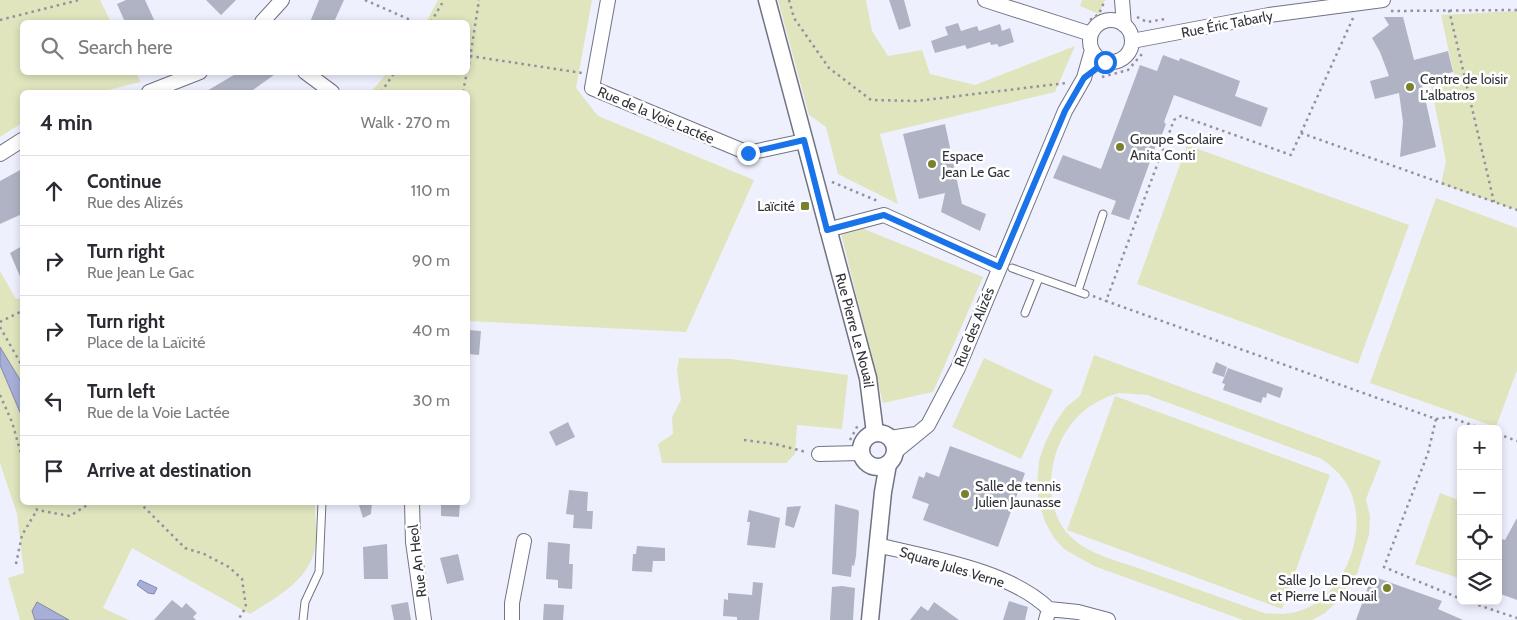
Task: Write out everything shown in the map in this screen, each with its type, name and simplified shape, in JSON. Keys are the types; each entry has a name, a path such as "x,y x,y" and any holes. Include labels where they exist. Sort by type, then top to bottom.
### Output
{"street":[{"path":"264,20 282,0"},
{"name":"Rue de la Voie Lactée","path":"608,0 592,88 748,153 804,140"},
{"path":"766,0 804,140"},
{"path":"985,0 1091,34"},
{"path":"1107,21 1115,0"},
{"path":"1122,0 1124,25 1132,41 1128,53 1118,61 1105,62 1095,55 1092,50 1091,34 1100,23 1107,21 1124,25"},
{"name":"Rue Éric Tabarly","path":"1132,41 1268,15 1382,6"},
{"name":"Rue des Alizés","path":"880,451 916,434 928,425 958,368 1005,268 1065,111 1084,78 1092,50"},
{"name":"Rue des Alizés","path":"1084,78 1105,62"},
{"path":"154,90 192,75"},
{"path":"309,75 329,90"},
{"name":"Rue Pierre Le Nouail","path":"804,140 868,378 880,451 883,492 870,620"},
{"path":"0,154 20,141"},
{"path":"827,230 884,215 1005,268"},
{"path":"820,454 880,451"},
{"name":"Rue An Heol","path":"412,505 412,542 424,620"},
{"path":"512,620 512,603 524,541"},
{"name":"Square Jules Verne","path":"877,545 1000,579 1042,602 1048,614 1078,612 1108,620"}],"lane":[{"path":"1005,268 1082,292 1103,214"},
{"path":"1025,313 1039,278"},
{"path":"303,620 305,602 319,572 322,505"}],"path":[{"path":"0,20 79,0"},
{"path":"365,0 410,20"},
{"path":"432,20 444,0"},
{"path":"479,0 470,56 534,67 570,70 583,74 592,88"},
{"path":"789,0 794,18 830,68 871,100 916,101 1066,83"},
{"path":"1382,6 1449,10 1517,10"},
{"path":"1449,10 1494,202"},
{"path":"1356,11 1291,155 1182,116 1174,120 1106,301 1436,419 1449,416 1473,425"},
{"path":"1102,77 1128,70 1146,48"},
{"path":"382,90 393,75"},
{"path":"463,90 466,75"},
{"path":"1301,133 1517,210"},
{"path":"830,172 832,182 887,205"},
{"path":"0,322 20,312"},
{"path":"0,327 20,362"},
{"path":"0,395 12,422 20,450"},
{"path":"1436,419 1428,453 1384,567 1457,597"},
{"path":"1502,435 1517,441"},
{"path":"744,440 776,444 820,454"},
{"path":"16,564 22,535 37,510 36,505"},
{"path":"37,510 70,516 87,505"},
{"path":"141,505 185,548 204,554 229,567 242,580 246,607 238,620"},
{"path":"1478,605 1517,618"}],"green space":[{"path":"0,0 100,0 110,20 20,20 20,75 137,75 141,82 107,90 20,90 20,124 0,137"},
{"path":"438,0 592,0 576,88 598,116 754,180 686,332 470,321 470,90 373,90 385,75 470,75 470,20 427,20"},
{"path":"778,0 866,0 872,31 888,56 922,50 930,74 975,85 1075,46 1055,92 880,134 898,204 838,174 826,127 809,115"},
{"path":"1082,0 1105,0 1099,14 1080,6"},
{"path":"1517,11 1517,210 1441,184 1446,161 1430,81 1454,75 1441,15"},
{"path":"1187,145 1409,225 1358,364 1137,284"},
{"path":"1436,198 1517,228 1517,370 1497,425 1490,425 1370,383"},
{"path":"854,225 983,277 933,392 883,403 841,233"},
{"path":"0,271 16,299 20,298 20,505 315,505 316,535 314,553 304,573 288,589 250,614 132,548 103,608 129,620 69,620 59,615 32,611 35,620 20,620 8,578 24,573 17,514 0,463"},
{"path":"1094,355 1381,461 1366,499 1370,516 1369,535 1357,574 1337,602 1325,613 1312,620 1243,620 1094,566 1064,549 1054,538 1045,522 1039,503 1037,486 1039,461 1054,425 1066,407 1080,396","holes":["1119,393 1147,395 1322,459 1341,476 1353,500 1356,518 1355,537 1351,556 1343,574 1332,589 1318,602 1293,613 1264,613 1105,557 1079,544 1064,529 1054,509 1051,475 1056,453 1066,431 1080,414 1108,397"]},
{"path":"679,358 731,359 848,375 842,429 797,425 795,454 786,463 662,463 658,444 673,434 672,417 681,400 677,370"},
{"path":"984,358 1053,390 1021,459 952,427"},
{"path":"1115,396 1330,475 1282,609 1067,530"},
{"path":"1440,493 1457,499 1457,577 1415,564"}],"water":[{"path":"0,347 20,380 20,412 0,365"},
{"path":"140,580 157,588 154,594 148,593 137,585"},
{"path":"37,602 69,620 35,620 32,611"}],"building":[{"path":"126,0 145,0 154,20 124,20 117,4"},
{"path":"206,0 236,0 221,15"},
{"path":"319,0 344,0 335,20 311,20"},
{"path":"889,0 904,0 911,26 899,30"},
{"name":"Centre de loisir L'albatros","path":"1384,17 1403,17 1414,60 1448,51 1453,72 1421,80 1436,147 1400,157 1403,122 1399,93 1375,99 1370,81 1389,76 1380,52 1372,38 1389,25"},
{"path":"958,23 961,31 977,26 979,31 1000,24 1002,31 1010,28 1014,42 999,47 997,44 991,45 990,42 967,49 965,45 935,53 931,41 948,35 945,27"},
{"path":"1163,55 1179,61 1180,58 1240,81 1235,96 1268,108 1261,127 1174,95 1164,122 1166,124 1158,145 1156,145 1129,220 1111,214 1116,201 1053,178 1063,155 1101,169 1140,65 1157,71"},
{"path":"234,75 274,75 253,90 208,90"},
{"name":"Espace Jean Le Gac","path":"945,124 962,204 986,214 980,231 941,212 945,193 919,199 903,134"},
{"path":"20,170 20,215 0,224 0,181"},
{"path":"20,247 20,276 10,253"},
{"path":"470,330 481,331 479,355 470,354"},
{"path":"1216,362 1227,367 1224,377 1212,373"},
{"path":"1228,368 1283,388 1280,398 1267,393 1266,398 1263,397 1261,403 1223,390 1225,384 1222,383"},
{"path":"568,422 575,437 556,446 549,432"},
{"name":"Salle de tennis Julien Jaunasse","path":"950,446 1025,473 998,547 923,520 929,504 912,498 919,476 924,478 926,472 939,477"},
{"path":"569,490 588,492 587,511 593,511 592,529 573,528 574,515 566,514"},
{"path":"835,504 858,510 859,512 856,556 854,566 852,565 851,577 832,574"},
{"path":"359,505 372,505 371,514 363,518"},
{"path":"441,505 460,505 459,517 441,516"},
{"path":"801,506 794,528 785,525 787,507"},
{"path":"749,510 780,518 775,548 747,545 750,522 747,522"},
{"path":"1517,518 1517,600 1502,594 1502,539 1505,540"},
{"path":"548,542 570,544 569,564 573,564 572,589 558,588 558,580 546,579"},
{"path":"387,544 388,579 364,579 363,547"},
{"path":"637,546 665,548 665,561 653,561 652,572 632,571 633,554 636,554"},
{"path":"458,554 464,580 447,584 440,558"},
{"name":"Salle Jo Le Drevo et Pierre Le Nouail","path":"1372,576 1442,601 1438,609 1463,620 1356,620"},
{"path":"753,582 763,583 759,620 737,620 737,617 723,616 724,599 728,600 728,593 752,595"},
{"path":"832,587 855,588 853,620 830,620"},
{"path":"172,600 182,608 186,603 197,613 193,617 196,620 154,620"},
{"path":"1009,601 1028,607 1025,620 1003,620"},
{"path":"408,602 411,620 394,620 391,605"},
{"path":"934,602 959,620 910,620 921,606 928,611"},
{"path":"544,604 564,605 563,620 543,620"}],"place":[{"name":"Centre de loisir L'albatros","path":"1410,87"},
{"name":"Groupe Scolaire Anita Conti","path":"1120,147"},
{"name":"Espace Jean Le Gac","path":"932,164"},
{"name":"Laïcité","path":"805,206"},
{"name":"Salle de tennis Julien Jaunasse","path":"965,494"},
{"name":"Salle Jo Le Drevo et Pierre Le Nouail","path":"1387,588"}],"route":[{"path":"748,153 804,140 827,230 884,215 999,267 1065,111 1084,78 1105,62"}]}
